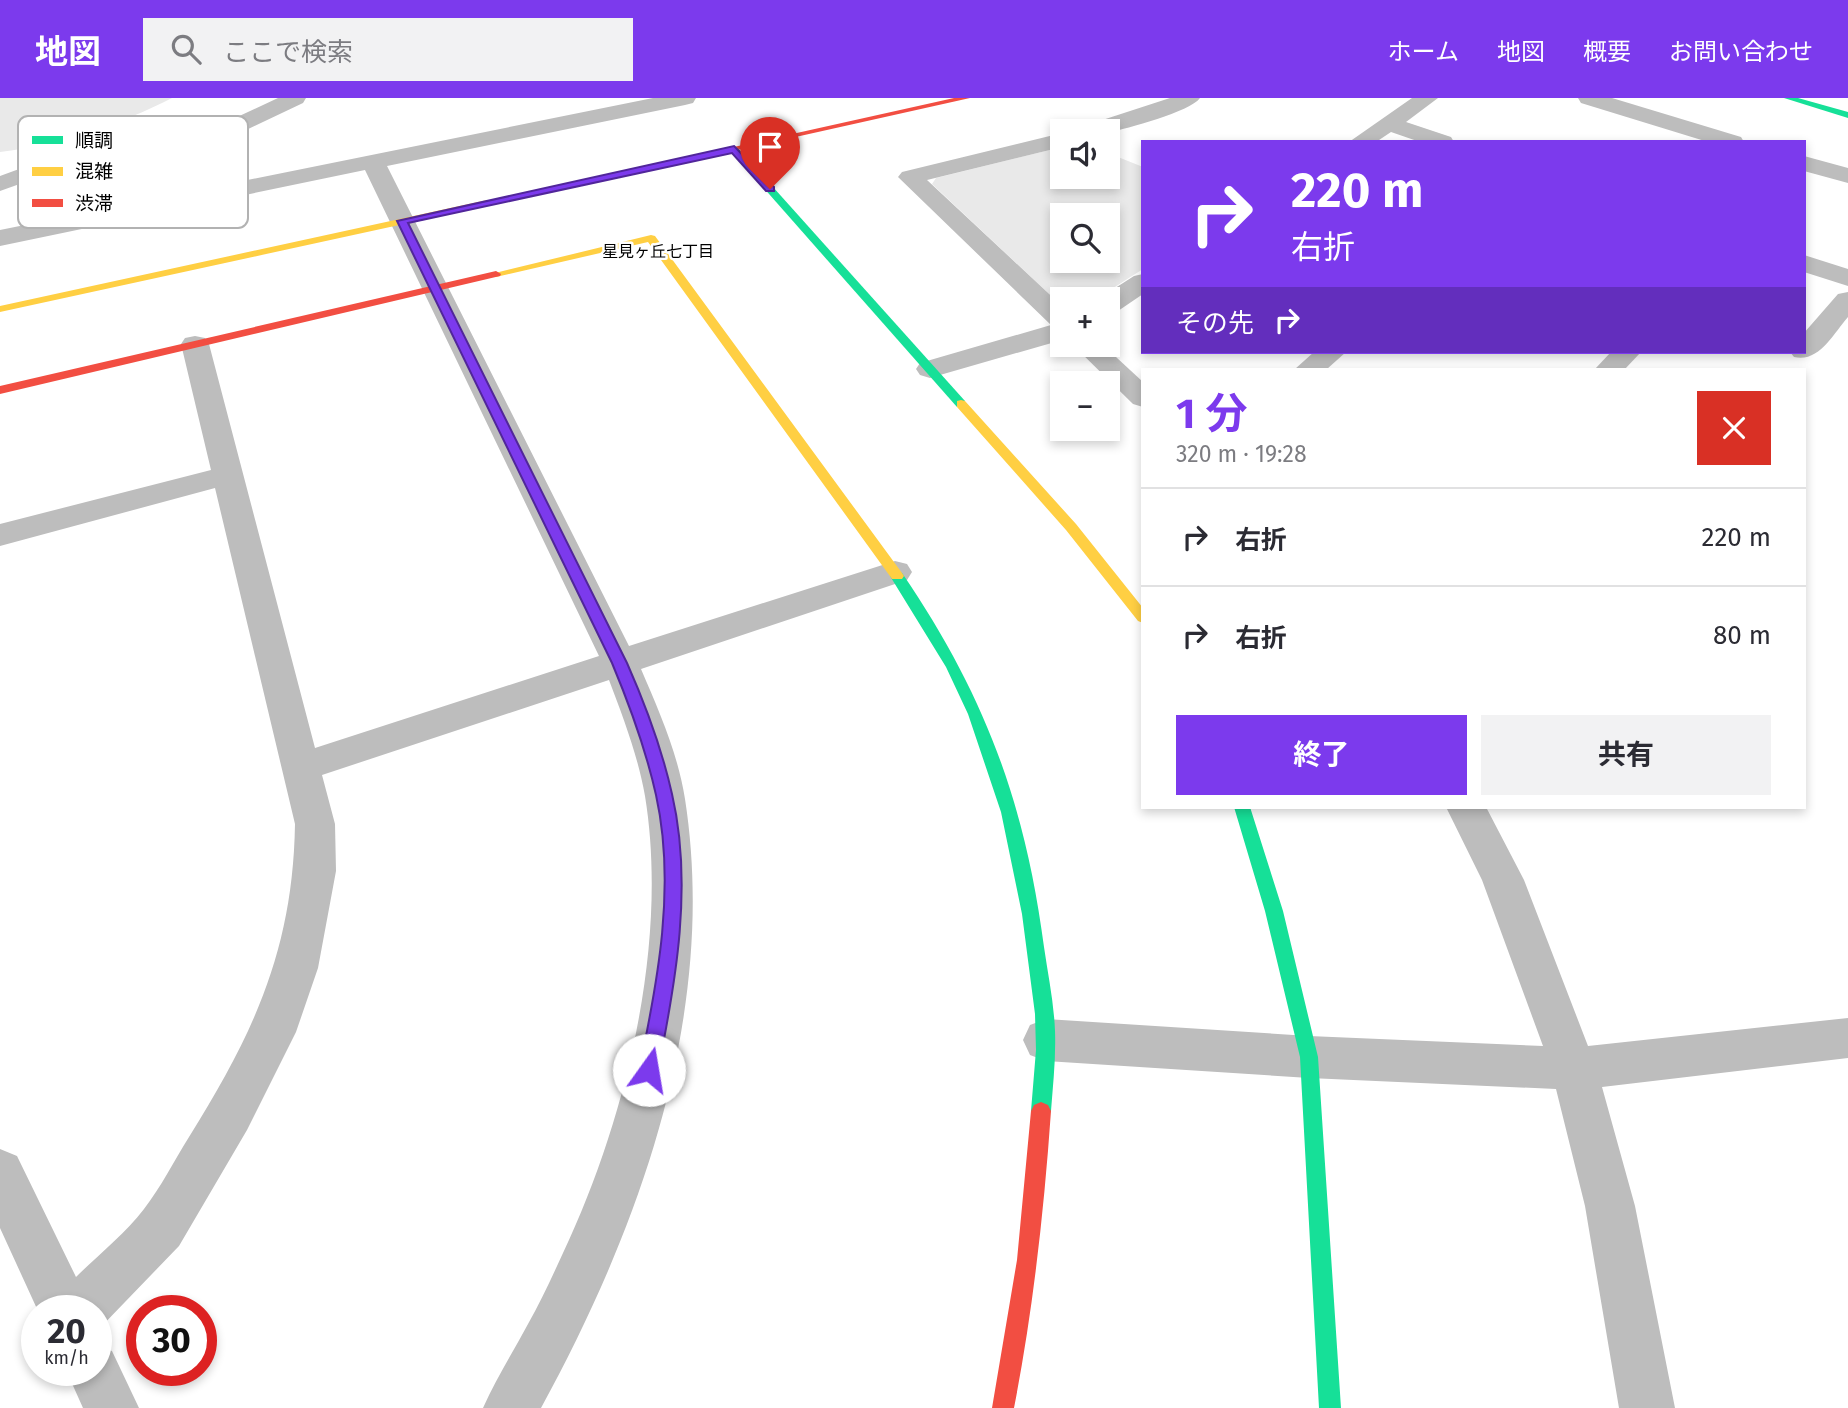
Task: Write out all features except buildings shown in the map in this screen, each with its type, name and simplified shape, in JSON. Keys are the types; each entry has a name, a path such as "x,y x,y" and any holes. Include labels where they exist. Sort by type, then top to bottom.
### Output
{"main road":[{"path":"0,309 967,98"},
{"path":"1787,98 1848,114"},
{"path":"734,149 1070,527 1141,616"},
{"path":"0,390 651,238 925,614 965,687 989,742 1008,797 1032,906 1046,1040 1032,1237 1019,1333 1003,1408"},
{"path":"1243,809 1274,911 1309,1057 1330,1408"}],"street":[{"path":"248,122 295,98"},
{"path":"248,187 685,98"},
{"path":"1120,122 1189,98"},
{"path":"1363,140 1427,98"},
{"path":"1589,98 1726,140"},
{"path":"1388,123 1437,140"},
{"path":"1050,142 910,177 1050,310"},
{"path":"373,162 620,663 636,700 653,754 666,808 671,844 671,941 663,997 638,1110 613,1192 561,1316 511,1408"},
{"path":"1806,164 1848,176"},
{"path":"0,184 18,177"},
{"path":"0,238 49,228"},
{"path":"1806,264 1848,278"},
{"path":"1120,297 1141,283"},
{"path":"1806,349 1848,300"},
{"path":"930,369 1050,334"},
{"path":"95,1295 161,1228 230,1114 273,1032 296,968 315,871 315,824 195,344"},
{"path":"1310,368 1329,354"},
{"path":"1610,368 1625,354"},
{"path":"1789,368 1801,354"},
{"path":"1100,357 1141,396"},
{"path":"0,536 228,475"},
{"path":"302,767 895,572"},
{"path":"1467,809 1503,880 1574,1069 1609,1206 1647,1408"},
{"path":"1046,1040 1309,1057 1574,1069 1848,1038"},
{"path":"0,1173 57,1295"},
{"path":"101,1386 111,1408"}],"shaded area":[{"path":"0,98 172,98 133,116 18,116 18,150 0,152"},
{"path":"1050,150 1050,189 1120,189 1120,158 1141,166 1141,270 1115,287 1050,287 1050,295 932,184 936,178"}],"traffic: fast":[{"path":"1788,98 1848,115"},
{"path":"734,149 961,404"},
{"path":"897,576 953,667 994,762 1009,812 1022,862 1031,914 1046,1032 1041,1111"},
{"path":"1243,809 1274,911 1309,1057 1330,1408"}],"traffic: slow":[{"path":"0,309 487,203"},
{"path":"496,274 651,238 897,576"},
{"path":"961,404 1071,527 1141,615"}],"traffic: jam":[{"path":"487,203 966,98"},
{"path":"0,390 496,274"},
{"path":"1003,1408 1027,1260 1041,1111"}],"district":[{"name":"星見ヶ丘七丁目","path":"658,251"}],"route":[{"path":"649,1070 671,941 672,886 671,844 665,796 653,754 636,700 620,663 402,221 734,149 770,189"}]}
